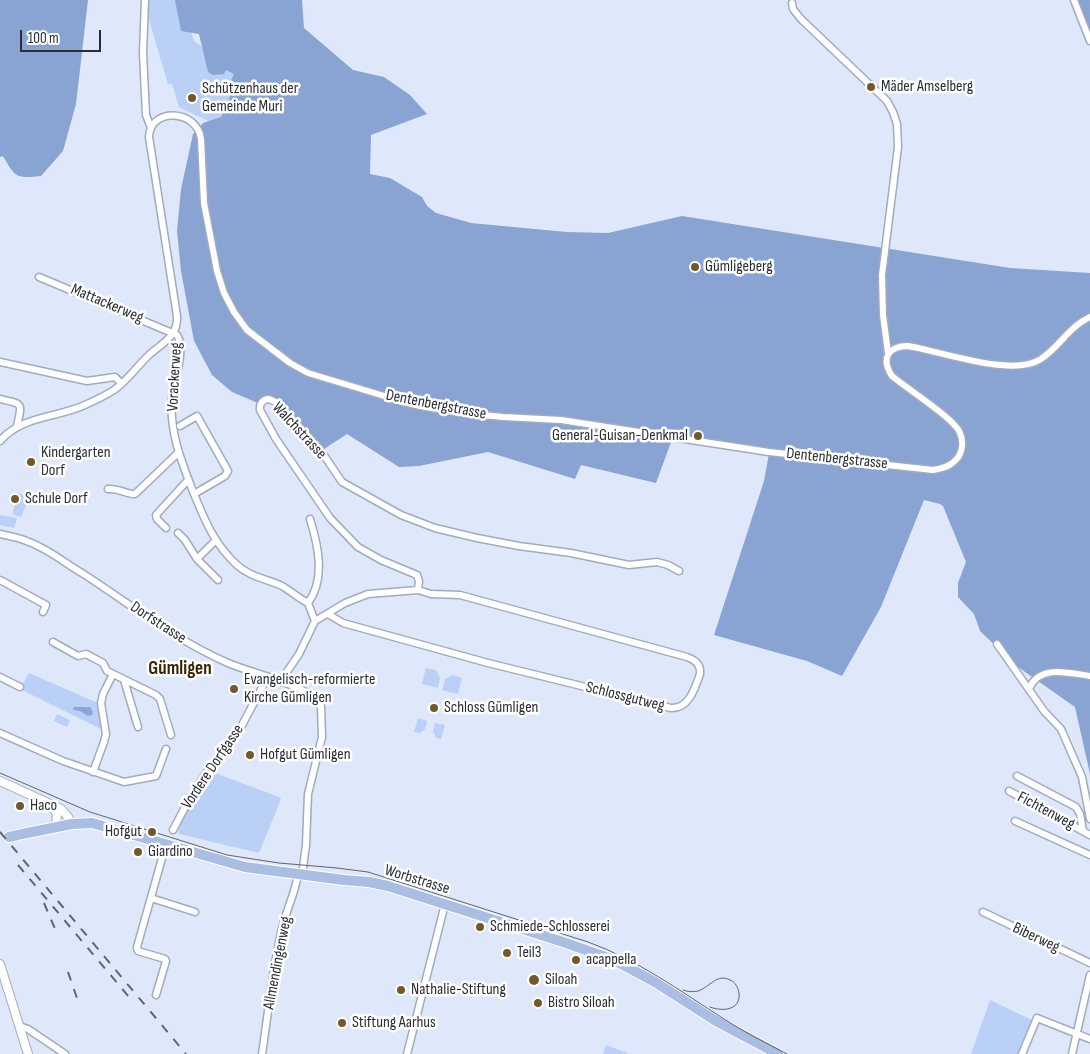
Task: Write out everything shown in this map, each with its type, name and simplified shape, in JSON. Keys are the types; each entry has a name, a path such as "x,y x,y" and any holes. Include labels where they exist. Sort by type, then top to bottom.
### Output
{"main road":[{"name":"Worbstrasse","path":"16,835 85,822 100,824 245,867 379,884 614,960 655,982 716,1021 778,1054"}],"street":[{"path":"0,441 17,426 87,405 114,390 174,333 177,327 177,316 150,149 150,128 146,115 143,52 145,0"},
{"path":"1074,0 1090,42"},
{"path":"792,3 793,10 801,19 887,101 896,121 898,147 882,276 883,315 888,353 898,347 908,346 979,363 1030,364 1047,354 1081,322 1090,317"},
{"name":"Dentenbergstrasse","path":"150,128 163,118 176,115 188,119 196,126 201,139 204,204 217,271 224,293 238,318 258,340 297,368 319,377 420,406 462,413 561,420 770,452 933,470 951,465 962,450 960,432 947,418 892,376 887,365 888,353"},
{"name":"Mattackerweg","path":"39,277 174,333"},
{"name":"Vorackerweg","path":"174,333 180,340 178,370 172,403 173,430 188,480 215,541 241,568 258,578 283,587 308,603"},
{"path":"0,362 87,381 115,378 121,383"},
{"path":"0,399 19,404 21,408 17,426"},
{"name":"Walchstrasse","path":"418,590 417,575 381,560 358,547 330,518 313,496 272,432 260,410 263,401 269,399 278,404 321,451 342,482 374,502 401,515 435,528 477,538 572,553 629,565 658,562 668,564 679,571"},
{"path":"180,426 197,416 228,471 225,476 194,494"},
{"path":"108,489 114,488 129,494 136,494 179,452"},
{"path":"166,528 157,519 156,515 188,480"},
{"path":"310,520 319,565 317,579 308,603 315,621"},
{"path":"178,533 197,559 218,580"},
{"name":"Dorfstrasse","path":"0,534 24,540 38,546 183,641 246,670 280,682 313,697 320,704"},
{"path":"197,559 215,541"},
{"path":"0,580 33,596 46,605 43,612"},
{"path":"280,682 299,654 315,621 341,605 362,596 418,590"},
{"name":"Schlossgutweg","path":"328,614 343,623 479,660 671,708 679,708 685,704 700,674 697,662 687,657 460,595 431,594 418,590"},
{"path":"53,642 78,656 86,654 103,663 107,671 160,699 171,735"},
{"path":"997,644 1044,711 1061,729 1082,777 1090,819"},
{"path":"1029,689 1032,681 1047,673 1058,672 1090,676"},
{"path":"93,772 106,734 101,703 103,694 113,674"},
{"path":"0,678 20,687"},
{"name":"Vordere Dorfgasse","path":"173,830 204,776 240,729 267,678"},
{"path":"124,680 138,726"},
{"name":"Allmendingenweg","path":"262,1054 280,934 296,890 306,840 308,794 322,737 320,704"},
{"path":"0,733 55,758 124,782 156,776 166,749"},
{"name":"Fichtenweg","path":"1017,776 1076,807 1080,814 1083,831"},
{"path":"0,781 63,811 72,824"},
{"name":"Fichtenweg","path":"1009,791 1090,835"},
{"path":"51,805 57,814 56,826"},
{"path":"1015,821 1090,855"},
{"path":"156,995 166,961 165,959 138,951 136,947 166,844"},
{"path":"150,898 195,912"},
{"path":"408,1054 445,904"},
{"name":"Biberweg","path":"982,912 1090,963"},
{"path":"0,964 28,1054"},
{"path":"1072,1054 1090,975"},
{"path":"1022,1054 1037,1018 1090,1039"},
{"path":"19,1026 28,1028 64,1054"}],"shaded area":[{"path":"0,0 88,0 76,104 63,151 41,176 21,177 10,168 3,156 0,157"},
{"path":"143,0 182,0 194,41 248,77 219,126 179,107 172,84 168,84"},
{"path":"175,0 302,0 304,28 353,70 384,77 410,95 427,114 371,135 370,174 390,178 422,197 427,206 436,213 471,223 567,232 608,233 682,216 1010,268 1090,273 1090,774 1075,707 1018,667 980,631 974,614 958,597 958,583 966,562 943,506 940,504 924,500 881,607 842,676 807,661 714,635 764,481 770,448 674,434 656,483 581,465 575,479 488,452 419,466 399,467 347,434 321,451 275,400 260,404 232,392 212,375 194,341 181,271 177,231 181,189 193,134 203,123 221,117 234,88 229,85 234,74 226,70 224,74 213,75 208,72 199,34 181,31"},
{"path":"1075,0 1090,0 1090,37"},
{"path":"16,493 30,496 21,517 12,514 17,498 15,497"},
{"path":"0,515 17,518 14,528 0,525"},
{"path":"426,668 436,670 440,678 438,688 422,684"},
{"path":"29,673 98,703 101,729 20,689"},
{"path":"452,675 462,678 458,694 442,690 445,679"},
{"path":"74,707 90,707 93,712 92,715 88,716 80,711 73,710"},
{"path":"57,714 70,720 67,727 54,721"},
{"path":"418,718 427,721 425,729 420,733 414,732"},
{"path":"435,723 445,725 441,739 436,738 433,731"},
{"path":"210,771 281,799 259,853 179,834 179,829 186,812"},
{"path":"990,1000 1036,1022 1024,1054 971,1054"},
{"path":"606,1045 627,1053 627,1054 603,1054"}],"waterway":[{"path":"245,97 257,94 276,104 283,102 297,103 302,100 338,112 352,108 364,93 378,93 399,99"}],"tram line":[{"path":"0,773 90,812 227,855 279,863 368,872 588,942 641,967 732,1024 787,1054"},
{"path":"683,990 690,992 698,991 721,978 735,983 739,991 739,999 734,1006 725,1009 710,1007"}],"railway":[{"path":"0,832 186,1054"},
{"path":"18,865 129,997"},
{"path":"44,903 56,931"},
{"path":"68,972 78,1001"}],"place":[{"name":"Mäder Amselberg","path":"871,87"},
{"name":"Schützenhaus der Gemeinde Muri","path":"192,98"},
{"name":"Gümligeberg","path":"695,267"},
{"name":"General-Guisan-Denkmal","path":"698,436"},
{"name":"Kindergarten Dorf","path":"31,462"},
{"name":"Schule Dorf","path":"15,499"},
{"name":"Evangelisch-reformierte Kirche Gümligen","path":"234,689"},
{"name":"Schloss Gümligen","path":"434,708"},
{"name":"Hofgut Gümligen","path":"250,755"},
{"name":"Haco","path":"20,806"},
{"name":"Hofgut","path":"152,832"},
{"name":"Giardino","path":"138,852"},
{"name":"Schmiede-Schlosserei","path":"480,927"},
{"name":"Teil3","path":"507,953"},
{"name":"acappella","path":"576,960"},
{"name":"Siloah","path":"534,980"},
{"name":"Nathalie-Stiftung","path":"401,990"},
{"name":"Bistro Siloah","path":"538,1003"},
{"name":"Stiftung Aarhus","path":"342,1023"}],"district":[{"name":"Gümligen","path":"180,669"}]}
